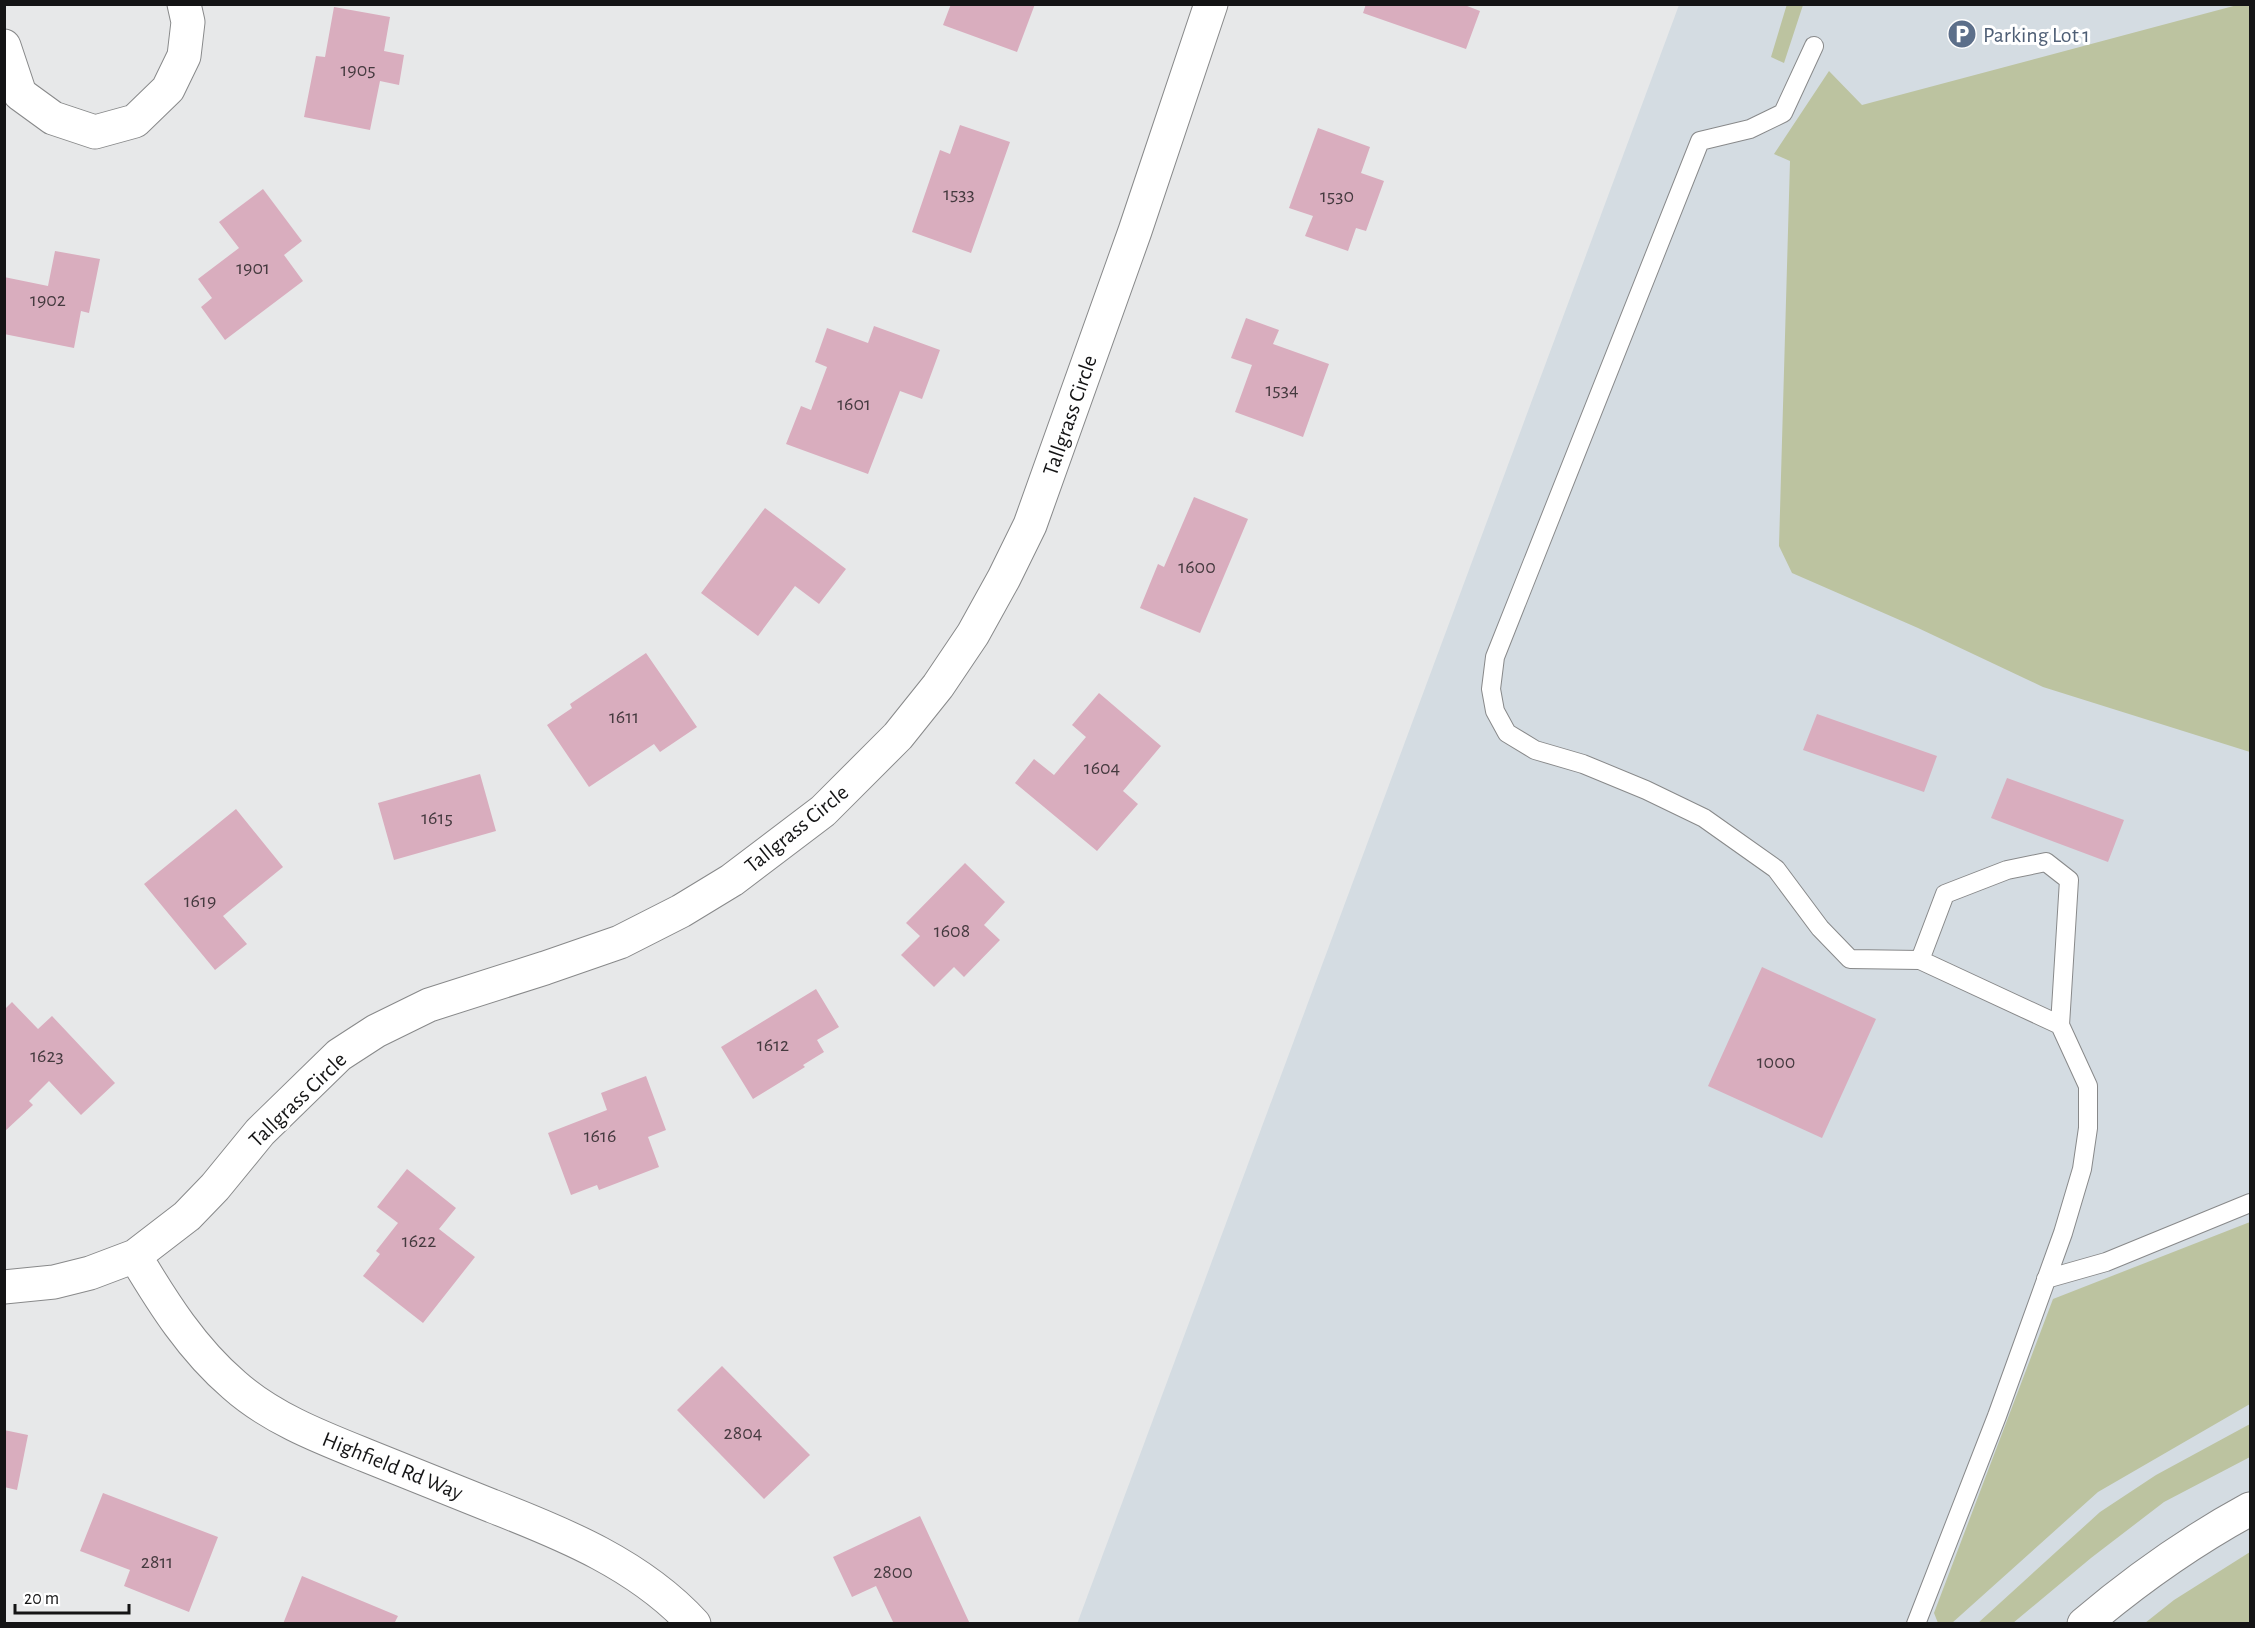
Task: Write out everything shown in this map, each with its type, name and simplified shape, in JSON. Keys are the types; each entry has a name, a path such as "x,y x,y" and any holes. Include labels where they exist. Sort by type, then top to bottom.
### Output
{"street":[{"path":"4,46 20,94 53,118 95,132 135,121 168,89 184,56 188,22 184,4"},
{"name":"Tallgrass Circle","path":"4,1287 54,1282 90,1273 135,1256 187,1216 215,1187 260,1132 339,1054 376,1031 429,1005 620,942 681,911 732,880 823,811 898,736 938,686 973,634 1004,579 1030,525 1135,231 1211,4"},
{"name":"Highfield Rd Way","path":"135,1256 164,1306 197,1348 235,1386 281,1418 336,1443 552,1530 592,1549 631,1571 678,1606 694,1623"},
{"path":"2084,1623 2141,1577 2206,1533 2250,1509"}],"lane":[{"path":"1814,46 1783,113 1750,129 1700,141 1494,657 1491,689 1495,711 1507,732 1535,750 1583,764 1646,790 1704,818 1776,869 1820,927 1850,958 1920,960 2060,1025"},
{"path":"1920,960 1945,894 2007,870 2046,862 2069,880 2060,1025 2088,1086 2088,1128 2082,1169 1997,1416 1920,1621"},
{"path":"2046,1279 2106,1262 2250,1203"}],"shaded area":[{"path":"1679,5 2250,5 2250,1623 1077,1624"}],"green space":[{"path":"1787,4 1803,5 1784,63 1771,57"},
{"path":"2241,4 2250,5 2250,752 2043,687 1918,628 1792,573 1779,546 1790,161 1774,154 1829,71 1862,105"},
{"path":"2250,1222 2250,1404 2098,1492 1952,1623 1938,1623 1934,1613 2053,1299"},
{"path":"2250,1424 2250,1457 2164,1502 2091,1558 2013,1623 1978,1623 2100,1512 2156,1475"},
{"path":"2250,1552 2250,1623 2145,1623 2174,1600"}],"building":[{"path":"951,4 1035,4 1017,52 943,25"},
{"path":"1366,4 1462,4 1480,11 1466,49 1363,13"},
{"path":"334,7 390,17 384,51 404,55 399,85 380,81 370,130 304,117 316,56 325,57"},
{"path":"960,125 1010,142 971,253 912,232 940,150 950,154"},
{"path":"1318,128 1370,147 1361,173 1384,181 1366,231 1356,228 1348,251 1305,236 1313,216 1289,208"},
{"path":"263,189 302,241 284,255 303,281 225,340 201,307 212,298 198,279 239,248 219,222"},
{"path":"55,251 100,259 89,313 81,311 74,348 4,334 4,277 48,286"},
{"path":"1246,318 1279,330 1273,344 1329,364 1303,437 1235,412 1252,365 1231,358"},
{"path":"874,326 940,350 922,399 900,391 868,474 786,444 801,406 811,410 827,367 815,362 827,328 868,343"},
{"path":"1194,497 1248,519 1200,633 1140,608 1158,564 1164,567"},
{"path":"765,508 846,569 819,604 795,586 758,636 701,593"},
{"path":"646,653 697,727 660,752 654,744 589,787 547,725 572,708 570,704"},
{"path":"1099,693 1161,746 1123,791 1138,804 1097,851 1015,783 1034,759 1054,775 1086,737 1072,725"},
{"path":"1817,714 1937,756 1924,792 1803,750"},
{"path":"480,774 496,831 394,860 378,803"},
{"path":"2007,778 2124,820 2108,862 1991,818"},
{"path":"236,809 283,867 223,916 247,944 215,970 144,884"},
{"path":"965,863 1005,902 984,925 1000,940 964,977 954,967 934,987 901,955 920,936 906,923"},
{"path":"1762,967 1876,1019 1822,1138 1708,1086"},
{"path":"816,989 839,1027 817,1040 824,1052 803,1065 805,1067 753,1099 721,1047"},
{"path":"12,1002 38,1029 52,1016 115,1083 81,1115 49,1081 29,1101 33,1105 4,1132 4,1010"},
{"path":"646,1076 666,1130 648,1137 659,1167 599,1190 597,1185 571,1195 548,1133 607,1110 601,1093"},
{"path":"407,1169 456,1208 439,1229 475,1257 423,1323 363,1276 380,1254 376,1251 398,1223 377,1207"},
{"path":"722,1366 810,1455 764,1499 677,1410"},
{"path":"4,1430 28,1435 17,1490 4,1487"},
{"path":"103,1493 218,1537 189,1612 124,1586 130,1570 80,1551"},
{"path":"920,1516 970,1624 894,1624 876,1586 852,1597 833,1557"},
{"path":"302,1576 398,1616 394,1624 283,1624"}],"place":[{"name":"Parking Lot 1","path":"1962,34"}]}
